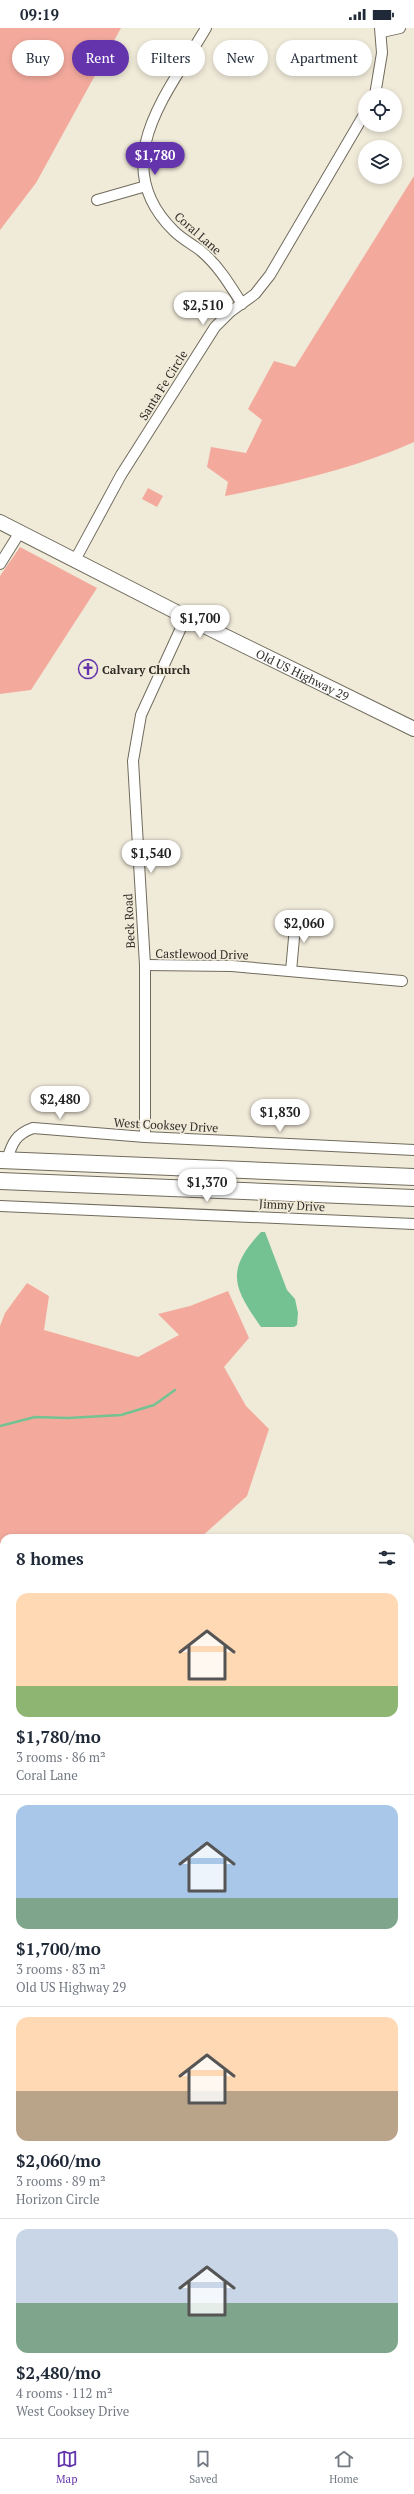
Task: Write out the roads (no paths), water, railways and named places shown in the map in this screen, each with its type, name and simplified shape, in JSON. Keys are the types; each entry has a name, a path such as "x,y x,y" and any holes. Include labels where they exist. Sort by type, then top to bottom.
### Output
{"highway":[{"path":"3,1160 414,1178"},
{"path":"1,1184 414,1198"}],"main road":[{"name":"Old US Highway 29","path":"0,522 186,617 414,729"}],"street":[{"name":"Coral Lane","path":"206,28 151,123 144,143 142,167 148,196 159,215 175,233 201,251 217,266 242,304"},
{"path":"377,88 381,72 381,30 400,28"},
{"name":"Santa Fe Circle","path":"75,560 121,475 215,327 255,294 270,275 358,126"},
{"path":"97,200 146,186"},
{"path":"0,564 20,532"},
{"name":"Beck Road","path":"145,1137 145,966 133,761 141,715 186,617"},
{"path":"291,971 296,916"},
{"name":"Castlewood Drive","path":"145,966 232,966 402,981"},
{"name":"West Cooksey Drive","path":"3,1160 21,1132 33,1128 145,1137 414,1150"},
{"name":"Jimmy Drive","path":"0,1206 414,1224"}],"waterway":[{"path":"0,1426 35,1417 68,1418 121,1415 154,1405 175,1390"}],"place":[{"name":"Calvary Church","path":"88,669"}]}
